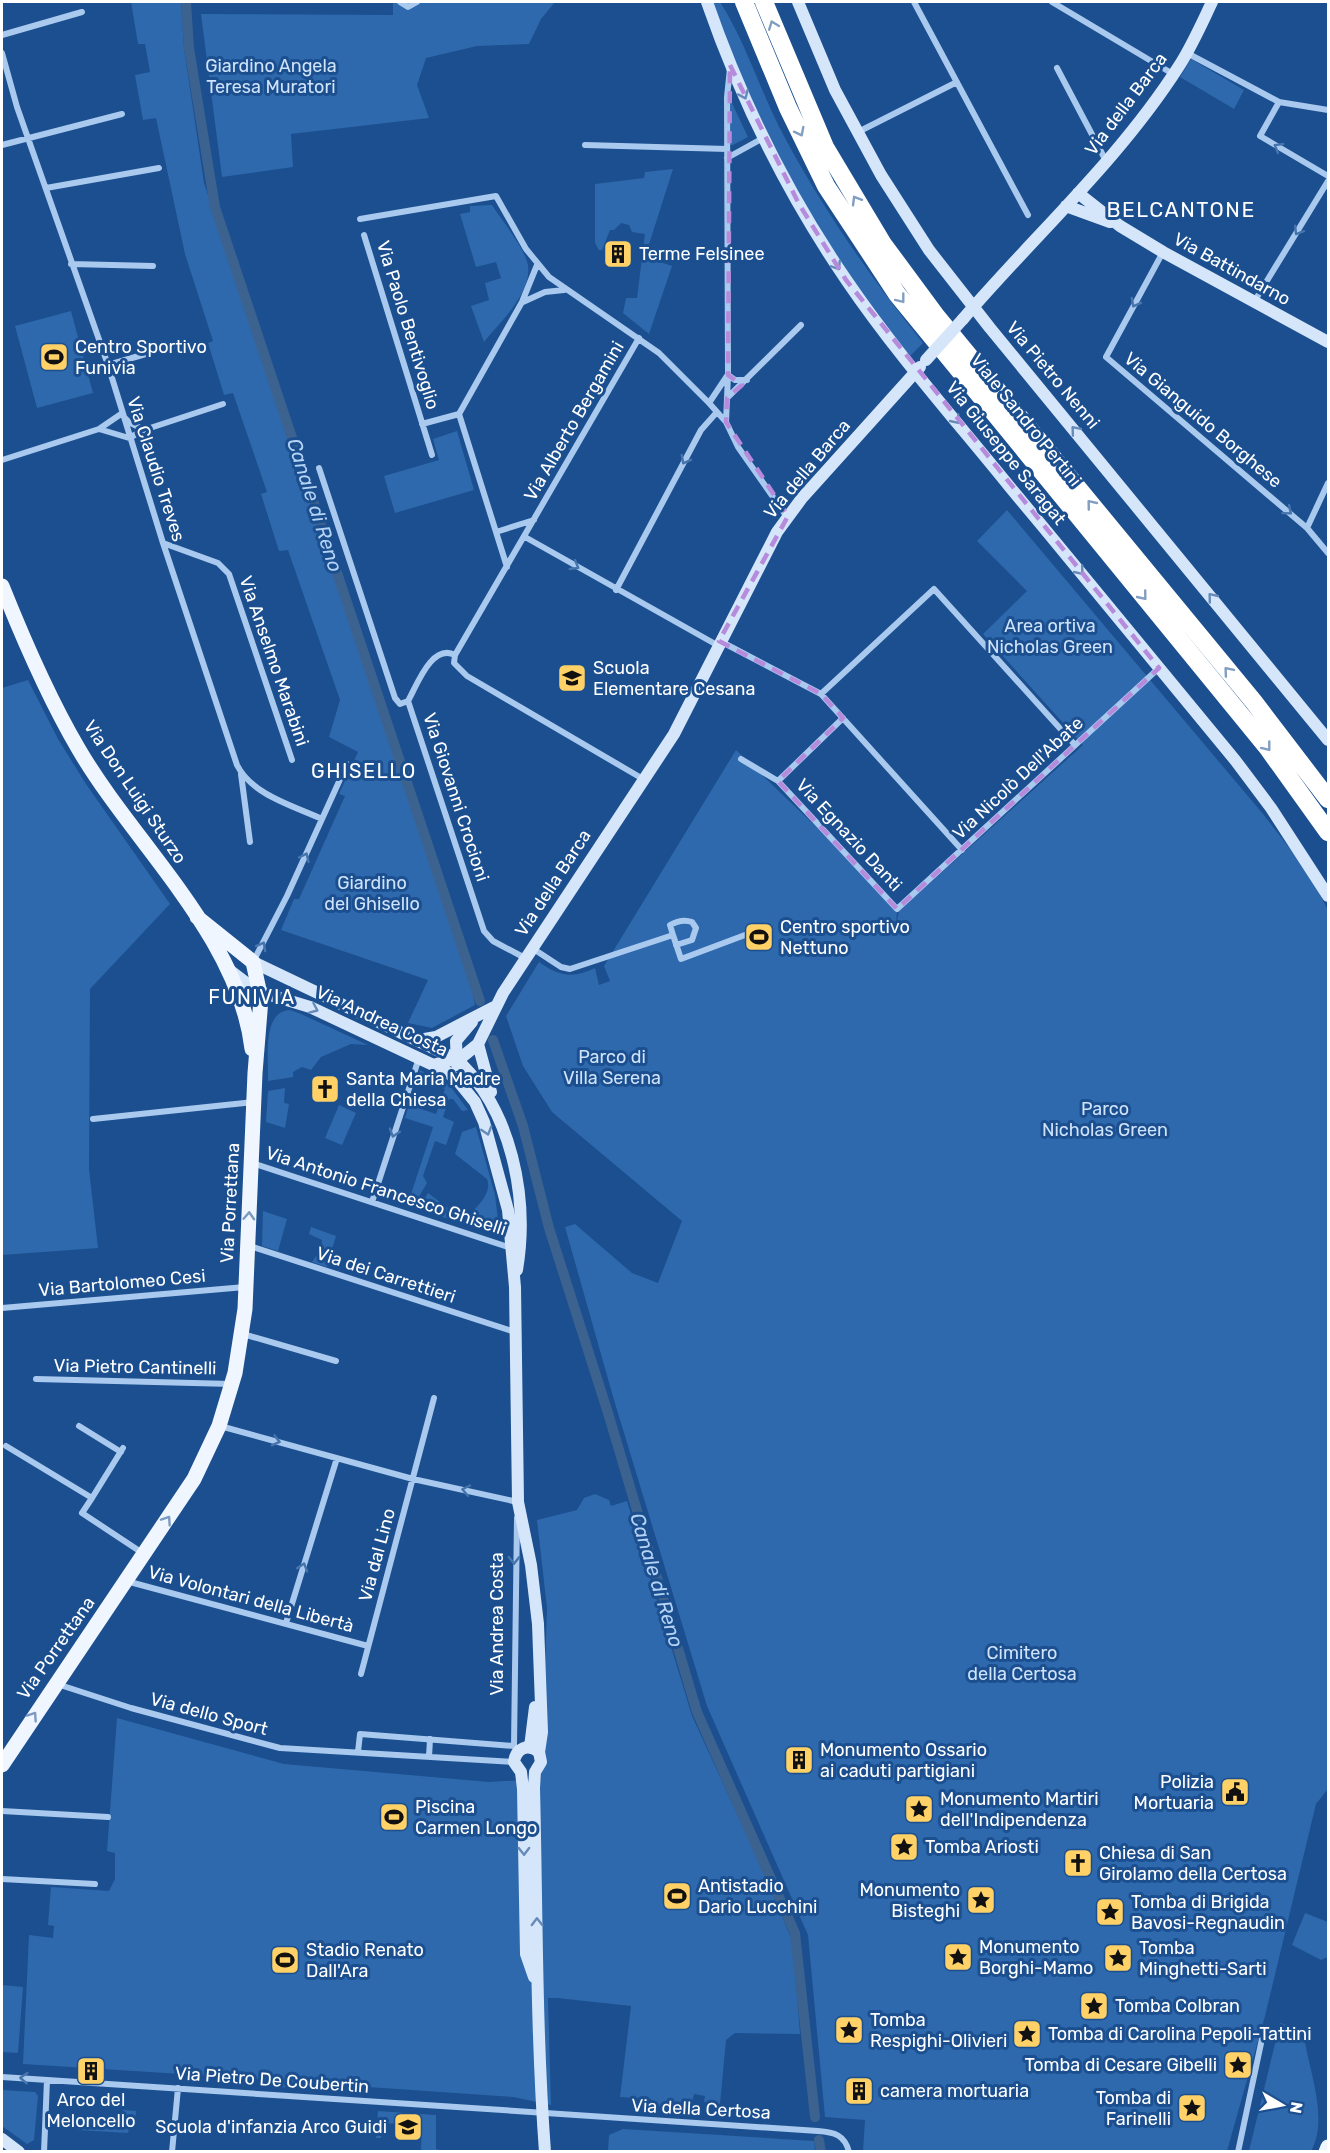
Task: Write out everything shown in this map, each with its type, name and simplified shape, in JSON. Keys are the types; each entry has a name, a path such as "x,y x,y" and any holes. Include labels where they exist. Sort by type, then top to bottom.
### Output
{"highway":[{"name":"Viale Sandro Pertini","path":"744,2 788,108 826,186 897,294 1267,747 1329,832"},
{"name":"Viale Sandro Pertini","path":"764,2 825,147 883,244 938,317 1254,702 1329,800"}],"main road":[{"name":"Via Don Luigi Sturzo","path":"2,586 78,748 197,917 225,966"},
{"name":"Via Don Luigi Sturzo","path":"197,917 253,962"},
{"name":"Via Porrettana","path":"2,1765 194,1479 219,1426 233,1384 243,1334 252,1163 260,993 253,962"},
{"name":"Via Porrettana","path":"225,966 246,1015 255,1073"},
{"path":"1326,2151 1329,2147"}],"street":[{"path":"400,2 408,7 417,2"},
{"name":"Via Giuseppe Saragat","path":"707,2 730,65 763,138 799,204 846,280 916,372 1271,807 1329,896"},
{"name":"Via Pietro Nenni","path":"798,2 835,90 904,212 973,307 1329,740"},
{"path":"914,2 1028,215"},
{"path":"1052,2 1173,74"},
{"name":"Via della Barca","path":"478,1044 495,1006 684,716 765,551 788,517 973,307 1106,161 1187,53 1212,2"},
{"path":"2,35 82,12"},
{"name":"Via Claudio Treves","path":"2,53 17,107 30,137 71,264 108,365 163,543 241,773 250,842"},
{"path":"1187,53 1279,102 1329,110"},
{"path":"726,422 728,375 727,149 730,65"},
{"path":"1057,68 1106,161"},
{"path":"858,132 957,82"},
{"path":"1279,102 1260,136 1329,176"},
{"path":"2,145 122,114"},
{"path":"727,158 763,138"},
{"path":"585,145 727,149"},
{"path":"46,188 159,168"},
{"path":"1254,302 1329,181"},
{"name":"Via Battindarno","path":"1078,193 1120,226 1163,252 1329,342"},
{"path":"360,219 496,196 537,265 564,290 659,353 709,403 726,422 738,447 788,517"},
{"name":"Via Battindarno","path":"1066,206 1120,226"},
{"name":"Via Paolo Bentivoglio","path":"364,235 432,455"},
{"name":"Via Gianguido Borghese","path":"1163,252 1106,357 1307,528"},
{"path":"71,264 153,266"},
{"path":"507,567 459,414 522,302 537,265"},
{"path":"522,302 545,292 564,290"},
{"path":"727,398 801,325"},
{"name":"Via Alberto Bergamini","path":"455,655 639,338"},
{"path":"108,365 173,346"},
{"path":"728,375 735,380 747,380"},
{"path":"709,403 728,375"},
{"path":"99,429 129,438 144,430 223,404"},
{"path":"616,590 701,430 717,412"},
{"path":"2,460 99,429 122,414 129,422 144,430"},
{"name":"Via Paolo Bentivoglio","path":"422,424 459,414"},
{"name":"Via Giovanni Crocioni","path":"319,468 396,701 403,704 408,701 484,931 493,941 570,969 673,935"},
{"path":"1329,483 1307,528 1329,553"},
{"path":"496,532 534,520"},
{"path":"525,537 616,590 821,694 962,850"},
{"name":"Via Anselmo Marabini","path":"163,543 218,562 229,574 292,760"},
{"path":"821,694 934,589 1075,745"},
{"path":"408,701 434,658 444,653 455,655 456,667 467,676 644,779"},
{"name":"Via Nicolò Dell'Abate","path":"897,909 1159,668"},
{"name":"Via Egnazio Danti","path":"778,781 843,718"},
{"name":"Via Egnazio Danti","path":"741,759 778,781 897,909"},
{"path":"253,962 347,764"},
{"path":"241,773 257,789 322,819"},
{"path":"676,945 692,940 696,928 692,922 680,920 670,925 676,945 681,959 753,932"},
{"name":"Via Andrea Costa","path":"253,962 456,1059 481,1084 494,1105 522,1208 522,1235 515,1287 518,1502 514,1555 523,1755 526,1953 536,1981"},
{"name":"Via Andrea Costa","path":"225,966 260,993 310,1007 434,1065 458,1081 475,1102 484,1122 506,1202 515,1287"},
{"name":"Via della Barca","path":"419,1040 436,1036 495,1006"},
{"name":"Via della Barca","path":"458,1081 456,1041 477,1017"},
{"path":"434,1065 456,1059 478,1044 494,1105"},
{"path":"372,1202 419,1058"},
{"path":"93,1119 254,1102"},
{"name":"Via Antonio Francesco Ghiselli","path":"252,1163 511,1248"},
{"name":"Via dei Carrettieri","path":"248,1245 514,1332"},
{"name":"Via Bartolomeo Cesi","path":"2,1308 246,1287"},
{"path":"243,1334 336,1361"},
{"name":"Via Pietro Cantinelli","path":"36,1380 233,1384"},
{"name":"Via dal Lino","path":"361,1674 434,1398"},
{"path":"79,1426 122,1450 82,1513 144,1554"},
{"path":"219,1426 413,1479 518,1502"},
{"path":"6,1446 92,1498"},
{"path":"286,1623 338,1458"},
{"name":"Via Andrea Costa","path":"518,1502 535,1596 538,1665 523,1755"},
{"name":"Via Volontari della Libertà","path":"126,1581 368,1646"},
{"name":"Via dello Sport","path":"56,1683 139,1711 280,1748 429,1757 523,1755"},
{"path":"358,1752 360,1734 430,1739 523,1755 535,1772"},
{"path":"429,1757 430,1739"},
{"name":"Via Andrea Costa","path":"523,1755 542,1762 535,1772 536,1981 541,2114 545,2151"},
{"path":"2,1811 108,1817"},
{"path":"2,1879 95,1884"},
{"path":"1238,2151 1263,2034"},
{"name":"Via Pietro De Coubertin","path":"2,2077 541,2114"},
{"path":"44,2151 47,2080"},
{"path":"172,2151 178,2088"},
{"name":"Via della Certosa","path":"541,2114 828,2132 841,2137 849,2151"},
{"path":"2,2139 19,2151"}],"highlighted area":[{"path":"730,65 799,204 846,280 1159,668 897,909 778,781 843,718 821,694 719,641 788,516 726,422 727,398 742,385 728,375"}],"green space":[{"name":"Giardino del Ghisello","path":"131,2 181,2 184,48 204,183 420,825 471,985 475,1005 432,1028 408,1023 428,980 281,930 294,899 299,899 345,796 339,794 358,752 329,737 340,700 288,550 279,551 261,494 267,492 233,393 224,395 208,343 213,341 185,254 156,118 143,120 135,75 150,72 145,44 138,44"},
{"name":"Giardino Angela Teresa Muratori","path":"393,2 555,2 541,19 529,44 477,46 426,58 417,85 429,118 291,134 293,167 222,177 201,14 393,15"},
{"path":"710,2 720,2 730,18 776,121 832,218 885,294 923,343 910,356 840,262 798,196 745,92"},
{"path":"1191,59 1244,90 1234,109 1180,77"},
{"path":"729,103 732,103 748,137 733,145 730,145"},
{"path":"673,169 645,257 672,266 649,334 623,313 626,298 637,298 645,234 632,232 629,225 621,223 614,230 610,230 602,250 599,250 595,243 595,184 644,178 645,172"},
{"path":"492,205 520,247 527,261 528,272 521,294 507,316 484,342 471,306 489,300 485,283 501,278 496,262 476,267 460,214 470,212 470,206"},
{"name":"Centro Sportivo Funivia","path":"71,311 93,393 37,408 15,326"},
{"path":"457,431 474,490 395,513 384,476 439,460 433,439"},
{"path":"1007,510 1263,814 1308,872 1328,910 1328,1789 1316,1804 1265,2016 1227,2151 863,2151 865,2120 825,2117 808,1935 707,1706 614,1400 565,1227 575,1224 632,1273 658,1283 682,1221 552,1112 523,1066 506,1016 539,962 559,973 572,975 595,968 599,985 610,981 604,966 736,750 853,862 897,910 896,925 899,911 1083,745 983,634 1027,591 977,541"},
{"path":"28,680 58,739 86,784 170,904 90,989 89,1169 98,1248 2,1255 2,688"},
{"path":"290,1010 368,1045 351,1044 321,1057 311,1070 302,1067 293,1072 293,1077 268,1081 268,1038 271,1028 274,1019"},
{"path":"420,1070 450,1086 468,1110 462,1111 453,1099 449,1099 443,1117 454,1122 446,1145 435,1141 423,1176 427,1183 417,1200 410,1197 433,1127 405,1118 409,1105 436,1114 445,1089 417,1079"},
{"path":"285,1088 284,1103 289,1104 285,1128 266,1122 268,1091"},
{"path":"339,1105 356,1113 342,1145 325,1138"},
{"path":"476,1127 495,1195 500,1236 418,1209 428,1193 464,1220 485,1196 487,1179 455,1154 462,1132"},
{"path":"263,1211 287,1219 278,1251 262,1246"},
{"path":"311,1227 336,1236 327,1267 312,1262 321,1249 322,1240 309,1234"},
{"path":"595,1494 609,1500 611,1506 627,1501 692,1716 793,1942 800,2034 735,2033 726,2040 720,2104 704,2102 705,2096 694,2094 691,2108 651,2106 651,2099 620,2097 631,2006 557,1998 548,1998 551,2105 513,2097 295,2082 294,2088 258,2086 258,2079 23,2064 29,1935 53,1938 54,1926 48,1925 51,1887 109,1891 115,1879 115,1853 107,1851 117,1718 284,1764 489,1782 541,1779 547,1608 537,1520 577,1510 584,1498"},
{"path":"1305,1913 1328,1922 1328,1957 1321,1960 1292,1945"},
{"path":"2,1985 23,1987 18,2053 2,2052"},
{"path":"1280,2023 1303,2029 1318,2107 1316,2138 1311,2151 1249,2151"},
{"path":"2,2090 35,2092 38,2096 34,2140 27,2144 2,2126"},
{"path":"123,2110 136,2111 135,2128 129,2128 128,2133 77,2130 77,2125 121,2128"},
{"path":"378,2111 436,2115 436,2149 443,2151 421,2151 422,2125 382,2123 381,2138 376,2138"},
{"path":"623,2129 814,2141 815,2151 608,2151 609,2135"}],"waterway":[{"name":"Canale di Reno","path":"186,2 189,48 215,207 480,1001"},
{"name":"Canale di Reno","path":"493,1040 523,1126 549,1228 608,1413 697,1712 795,1933 815,2117"},
{"name":"Canale di Reno","path":"819,2140 821,2152"}],"place":[{"name":"Terme Felsinee","path":"618,254"},
{"name":"Centro Sportivo Funivia","path":"54,357"},
{"name":"Scuola Elementare Cesana","path":"572,678"},
{"name":"Centro sportivo Nettuno","path":"759,937"},
{"name":"Santa Maria Madre della Chiesa","path":"325,1089"},
{"name":"Monumento Ossario ai caduti partigiani","path":"799,1760"},
{"name":"Polizia Mortuaria","path":"1235,1792"},
{"name":"Monumento Martiri dell'Indipendenza","path":"919,1809"},
{"name":"Piscina Carmen Longo","path":"394,1817"},
{"name":"Tomba Ariosti","path":"904,1847"},
{"name":"Chiesa di San Girolamo della Certosa","path":"1078,1863"},
{"name":"Antistadio Dario Lucchini","path":"677,1896"},
{"name":"Monumento Bisteghi","path":"981,1900"},
{"name":"Tomba di Brigida Bavosi-Regnaudin","path":"1110,1912"},
{"name":"Monumento Borghi-Mamo","path":"958,1957"},
{"name":"Tomba Minghetti-Sarti","path":"1118,1958"},
{"name":"Stadio Renato Dall'Ara","path":"285,1960"},
{"name":"Tomba Colbran","path":"1094,2006"},
{"name":"Tomba Respighi-Olivieri","path":"849,2030"},
{"name":"Tomba di Carolina Pepoli-Tattini","path":"1027,2034"},
{"name":"Tomba di Cesare Gibelli","path":"1238,2065"},
{"name":"Arco del Meloncello","path":"91,2071"},
{"name":"camera mortuaria","path":"859,2091"},
{"name":"Tomba di Farinelli","path":"1192,2108"},
{"name":"Scuola d'infanzia Arco Guidi","path":"408,2127"}],"district":[{"name":"BELCANTONE","path":"1181,209"},
{"name":"GHISELLO","path":"364,771"},
{"name":"FUNIVIA","path":"252,997"}],"park label":[{"name":"Area ortiva Nicholas Green","path":"1050,636"},
{"name":"Parco di Villa Serena","path":"612,1067"},
{"name":"Parco Nicholas Green","path":"1105,1119"},
{"name":"Cimitero della Certosa","path":"1022,1663"}]}
